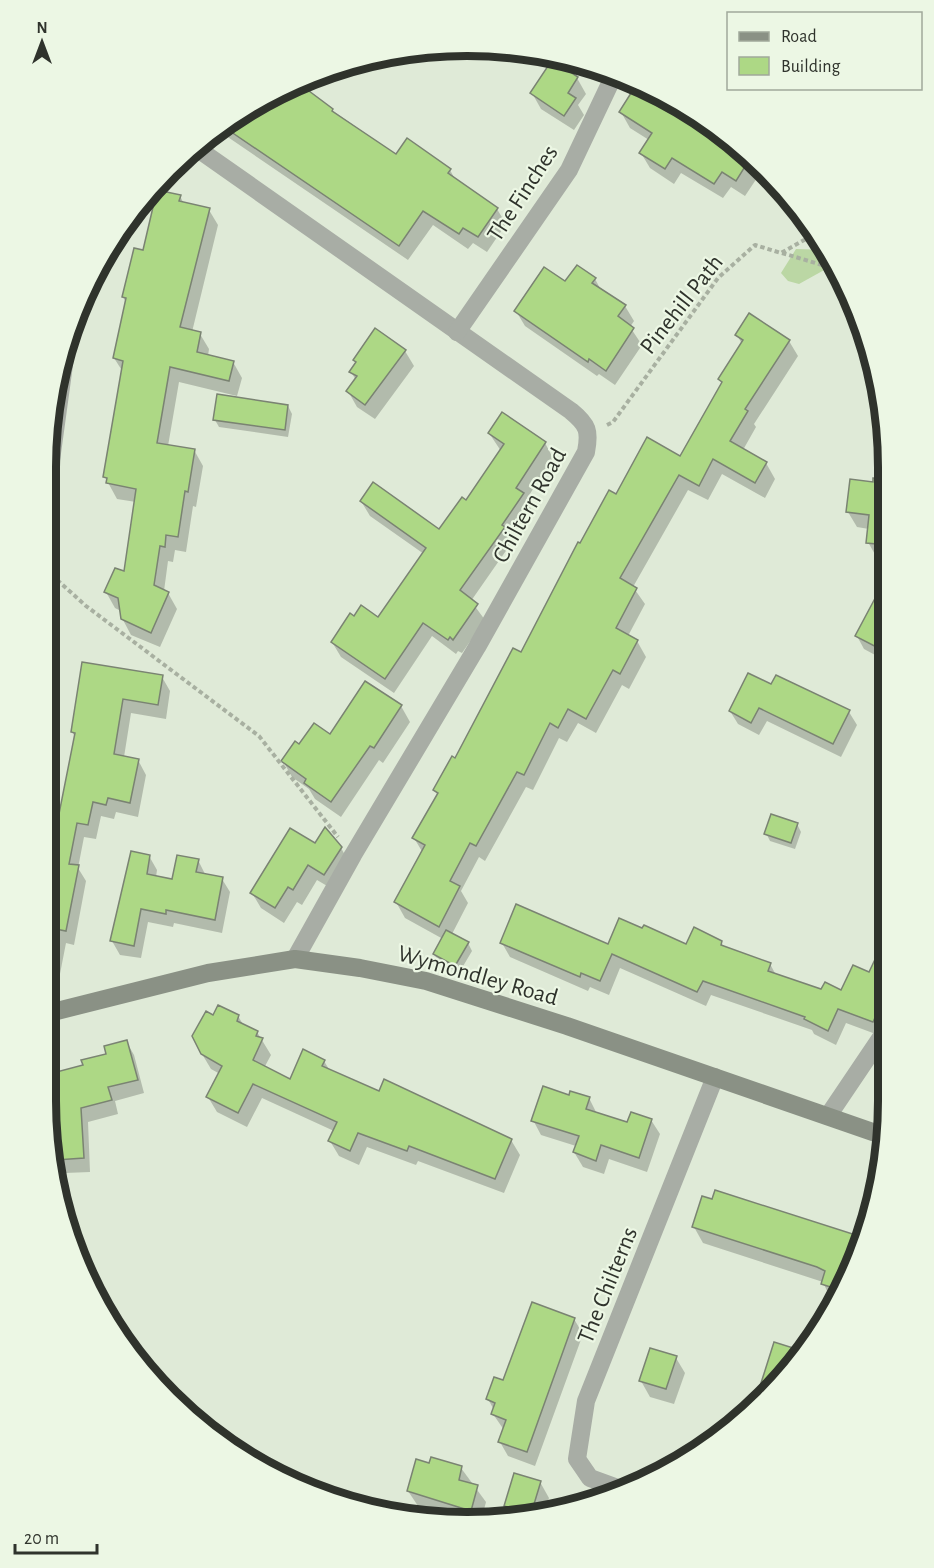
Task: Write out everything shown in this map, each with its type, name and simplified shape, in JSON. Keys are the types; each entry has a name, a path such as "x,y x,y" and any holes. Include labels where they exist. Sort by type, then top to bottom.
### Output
{"street":[{"name":"The Finches","path":"457,332 569,170 611,82"},
{"name":"Chiltern Road","path":"203,152 571,411 585,422 590,433 586,452 494,616 353,855 295,959"},
{"name":"Wymondley Road","path":"56,1011 208,973 295,959 426,981 567,1026 877,1134"},
{"path":"828,1116 878,1041"},
{"name":"The Chilterns","path":"612,1486 590,1478 577,1459 586,1401 715,1077"}],"path":[{"path":"781,253 808,236"},
{"name":"Pinehill Path","path":"590,433 613,422 718,278 755,245 781,253"},
{"path":"781,253 826,266"},
{"path":"56,579 86,606 259,736 353,855"}],"green space":[{"path":"796,249 816,250 827,269 799,284 788,281 781,273"}],"building":[{"path":"550,64 563,67 578,77 568,93 576,98 564,116 530,93"},
{"path":"306,89 333,109 332,111 396,154 407,138 451,169 448,173 498,208 478,237 463,228 459,234 423,211 399,246 230,131 261,111"},
{"path":"632,91 696,125 746,165 736,181 722,172 714,184 672,158 665,169 639,153 652,133 619,112"},
{"path":"162,191 181,195 179,201 210,208 180,327 201,332 197,352 234,361 229,381 170,367 157,443 195,449 188,492 185,491 178,537 166,535 165,547 160,546 154,585 169,592 151,633 121,619 118,598 104,592 115,568 124,571 136,489 106,483 107,478 103,477 123,361 113,358 126,298 122,297 134,248 143,250 155,200"},
{"path":"577,265 596,278 592,283 626,305 618,316 634,328 606,371 589,359 588,362 514,311 544,267 565,281"},
{"path":"749,313 790,340 745,409 748,411 730,441 767,462 755,483 713,459 699,486 679,475 620,578 637,588 616,628 638,640 620,674 613,670 586,719 568,709 558,728 550,723 524,775 517,772 476,846 470,843 450,881 460,886 439,927 394,902 425,845 412,838 438,793 433,790 452,756 455,758 513,648 521,652 578,542 580,543 609,490 616,494 647,437 680,456 722,382 718,379 743,340 735,335"},
{"path":"375,328 406,350 365,405 346,391 357,376 349,372 356,362 353,360"},
{"path":"217,394 288,405 285,430 213,420"},
{"path":"502,412 546,442 516,488 524,493 502,525 505,527 460,590 478,604 453,640 450,637 448,640 423,623 385,679 331,642 350,613 354,616 361,605 378,617 426,548 360,501 373,482 439,529 462,497 466,500 504,444 488,433"},
{"path":"873,478 878,478 878,544 866,543 869,515 846,512 850,479 873,482"},
{"path":"878,593 878,648 855,636"},
{"path":"82,662 163,675 158,705 123,699 114,754 139,759 130,803 108,798 106,805 93,802 88,825 77,823 69,864 79,865 66,931 56,929 56,819 58,819 75,733 71,732"},
{"path":"748,673 771,684 776,675 850,710 833,744 759,708 751,723 729,711"},
{"path":"365,681 402,705 374,748 370,746 331,802 304,783 306,779 281,761 295,741 299,744 314,723 330,734"},
{"path":"771,814 798,823 791,843 764,834"},
{"path":"325,827 342,847 324,875 308,865 293,890 288,887 275,908 250,893 290,828 315,843"},
{"path":"131,851 150,855 147,874 172,879 177,855 199,859 196,872 223,877 215,920 166,910 166,914 141,909 134,946 110,941"},
{"path":"516,904 608,944 619,918 642,928 644,925 686,944 694,927 722,941 721,945 771,963 768,971 821,989 825,982 841,990 853,965 869,972 878,953 878,1011 873,1022 838,1009 828,1031 804,1019 805,1017 703,981 697,992 612,954 600,981 581,973 580,977 500,943"},
{"path":"446,930 469,942 455,966 433,954"},
{"path":"218,1005 239,1015 237,1021 258,1031 256,1036 263,1038 253,1060 290,1079 303,1049 325,1060 322,1066 379,1091 384,1079 512,1139 495,1179 409,1146 407,1151 358,1133 350,1151 328,1141 337,1122 253,1084 238,1113 206,1097 222,1066 201,1054 192,1036 206,1011 213,1015"},
{"path":"127,1040 138,1080 108,1087 112,1100 81,1108 84,1158 60,1160 56,1128 56,1072 83,1065 81,1060 106,1054 104,1046"},
{"path":"543,1086 569,1095 570,1091 590,1097 586,1109 627,1122 631,1112 652,1119 639,1158 601,1145 596,1161 573,1152 579,1136 531,1121"},
{"path":"715,1190 856,1235 833,1288 821,1284 825,1271 817,1267 692,1227 702,1196 712,1199"},
{"path":"532,1302 575,1318 527,1452 498,1442 506,1420 491,1414 495,1403 486,1399 494,1377 503,1380"},
{"path":"774,1342 795,1349 776,1372 758,1392"},
{"path":"650,1348 677,1356 666,1389 639,1381"},
{"path":"431,1457 462,1466 459,1480 478,1485 471,1511 407,1491 416,1459 429,1463"},
{"path":"514,1473 541,1481 533,1507 516,1510 504,1506"}]}
